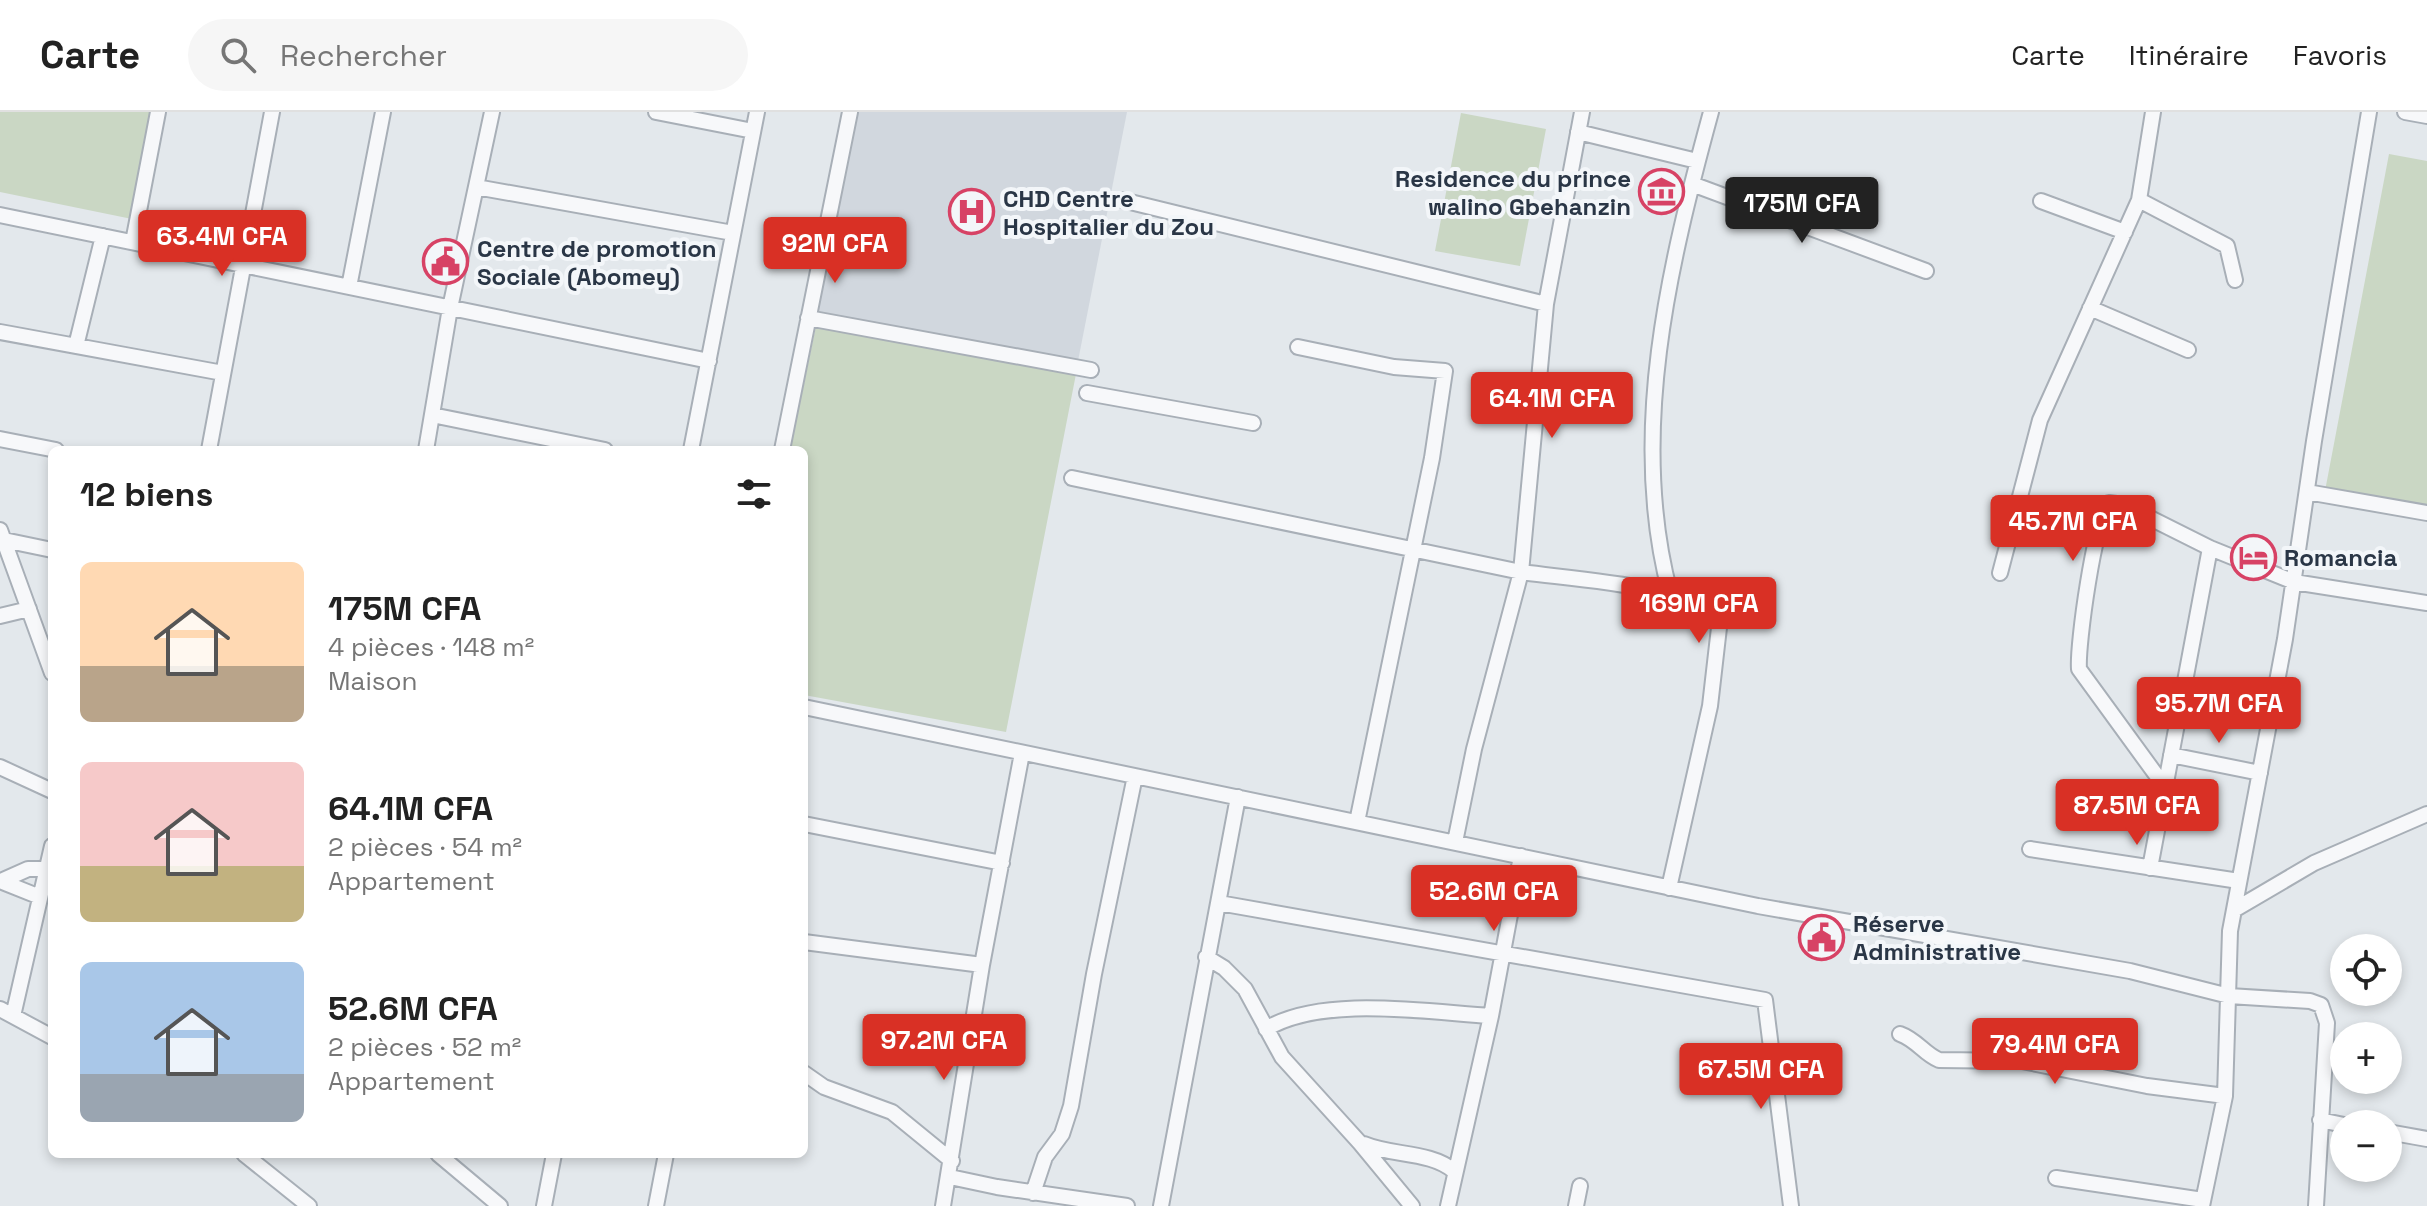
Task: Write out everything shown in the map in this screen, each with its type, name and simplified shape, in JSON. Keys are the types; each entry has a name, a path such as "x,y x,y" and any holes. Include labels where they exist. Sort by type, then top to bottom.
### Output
{"street":[{"path":"133,242 158,112"},
{"path":"210,446 272,112"},
{"path":"349,287 383,112"},
{"path":"427,446 450,308 492,112"},
{"path":"656,112 753,131"},
{"path":"692,446 757,112"},
{"path":"783,446 850,112"},
{"path":"1455,842 1474,749 1521,572 1546,304 1582,112"},
{"path":"1670,593 1660,553 1653,497 1658,360 1692,184 1711,112"},
{"path":"2000,573 2040,420 2139,200 2153,112"},
{"path":"2056,1178 2203,1203 2225,1096 2228,952 2234,910 2294,582 2369,112"},
{"path":"2405,112 2427,116"},
{"path":"1578,132 1697,161"},
{"path":"1692,184 1926,271"},
{"path":"476,187 733,233"},
{"path":"1122,200 1546,304"},
{"path":"2139,200 2227,246 2235,280"},
{"path":"2041,201 2125,232"},
{"path":"0,215 709,361"},
{"path":"76,346 103,236"},
{"path":"2090,308 2188,350"},
{"path":"808,318 1091,370"},
{"path":"0,332 223,373"},
{"path":"1298,347 1394,367 1445,371 1432,458 1411,548 1357,822"},
{"path":"1087,393 1253,423"},
{"path":"432,415 585,446"},
{"path":"0,439 48,448"},
{"path":"1072,478 1521,572 1670,593 1711,610 1721,623 1710,706 1669,888"},
{"path":"2307,492 2427,513"},
{"path":"2165,787 2079,669 2089,584 2104,508 2109,503 2124,505 2210,548 2294,582 2427,603"},
{"path":"2,535 48,549"},
{"path":"2,535 48,660"},
{"path":"2150,868 2210,548"},
{"path":"0,616 29,609"},
{"path":"808,708 1669,888 1880,929 2121,970 2229,996 2310,1001 2326,1012 2316,1206"},
{"path":"943,1206 982,965 1022,753"},
{"path":"2171,755 2260,773"},
{"path":"0,767 48,789"},
{"path":"1033,1193 1045,1157 1062,1134 1071,1106 1094,974 1135,776"},
{"path":"1161,1206 1238,797"},
{"path":"2234,910 2314,863 2427,814"},
{"path":"808,825 1002,863"},
{"path":"2030,849 2239,881"},
{"path":"1448,1206 1454,1171 1469,1124 1521,856"},
{"path":"0,881 28,869 48,868"},
{"path":"48,874 7,1013 48,1035"},
{"path":"0,881 40,897"},
{"path":"1219,903 1765,1000 1791,1206"},
{"path":"808,943 982,965"},
{"path":"1206,957 1224,968 1245,989 1282,1057 1412,1206"},
{"path":"1266,1029 1282,1019 1326,1012 1491,1016"},
{"path":"1900,1034 1913,1039 1939,1060 2022,1061 2147,1086 2225,1096"},
{"path":"808,1076 824,1087 892,1112 952,1161"},
{"path":"2320,1120 2330,1122"},
{"path":"2402,1135 2427,1139"},
{"path":"1360,1143 1384,1153 1432,1159 1454,1171"},
{"path":"249,1158 309,1206"},
{"path":"445,1158 500,1206"},
{"path":"544,1206 553,1158"},
{"path":"656,1206 665,1158"},
{"path":"950,1177 1127,1206"},
{"path":"1576,1206 1580,1186"}],"shaded area":[{"name":"CHD Centre Hospitalier du Zou","path":"857,112 1127,112 1078,361 816,313"}],"green space":[{"path":"0,112 153,112 132,219 0,192"},
{"path":"1461,113 1546,129 1520,266 1435,251"},
{"path":"2389,154 2427,161 2427,510 2325,491"},
{"path":"816,326 1076,374 1006,732 808,696 808,446 791,446"}],"place":[{"name":"Residence du prince walino Gbehanzin","path":"1662,192"},
{"name":"CHD Centre Hospitalier du Zou","path":"972,212"},
{"name":"Centre de promotion Sociale (Abomey)","path":"446,262"},
{"name":"Romancia","path":"2253,557"},
{"name":"Réserve Administrative","path":"1822,937"}]}
